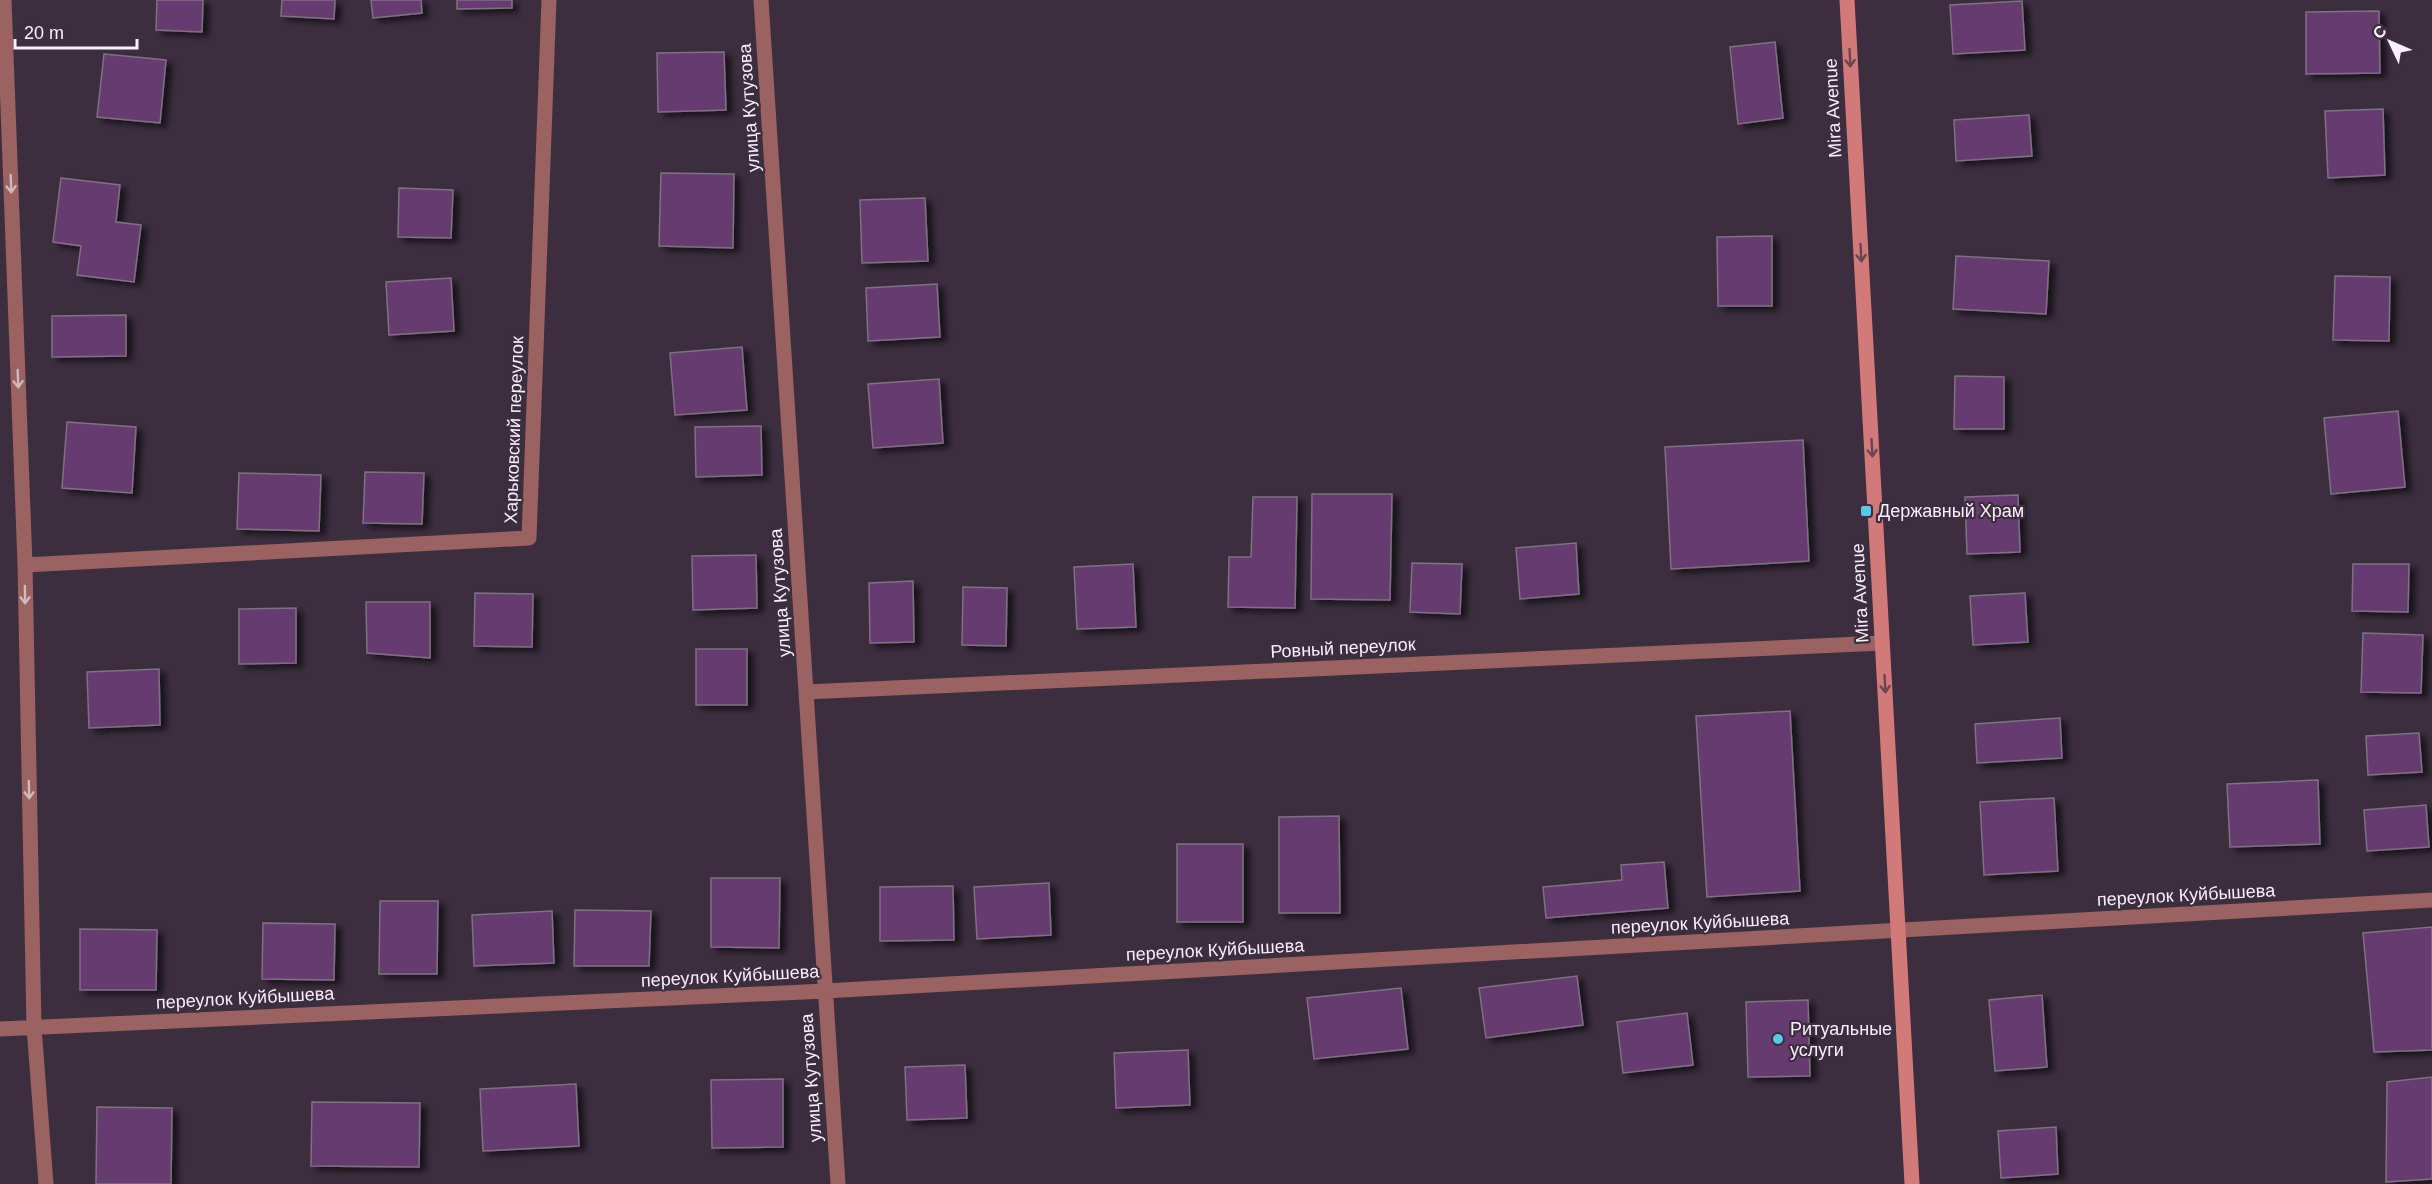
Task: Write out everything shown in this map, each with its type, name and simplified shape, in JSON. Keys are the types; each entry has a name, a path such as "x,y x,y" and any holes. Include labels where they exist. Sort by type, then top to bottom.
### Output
{"main road":[{"name":"Mira Avenue","path":"1847,0 1912,1184"}],"street":[{"path":"4,0 25,565 34,1027 46,1184"},
{"name":"Харьковский переулок","path":"25,565 529,538 549,0"},
{"name":"улица Кутузова","path":"761,0 838,1184"},
{"name":"Ровный переулок","path":"806,692 1882,643"},
{"name":"переулок Куйбышева","path":"0,1029 825,991 2432,900"}],"building":[{"path":"157,0 203,0 202,32 156,30"},
{"path":"282,0 335,0 334,19 281,16"},
{"path":"371,0 421,0 422,13 373,18"},
{"path":"457,0 512,0 512,8 457,9"},
{"path":"2022,1 2025,50 1953,54 1950,5"},
{"path":"2379,11 2380,73 2306,74 2306,12"},
{"path":"1775,42 1783,118 1738,124 1730,47"},
{"path":"724,52 726,110 658,112 657,53"},
{"path":"104,54 166,60 160,123 97,117"},
{"path":"2383,109 2385,175 2328,178 2325,111"},
{"path":"2029,115 2032,156 1956,161 1954,120"},
{"path":"661,173 734,174 733,248 659,246"},
{"path":"61,178 120,185 116,222 141,225 134,282 77,275 81,246 53,242"},
{"path":"399,188 453,190 451,238 398,237"},
{"path":"925,198 928,261 862,263 860,200"},
{"path":"1772,236 1772,306 1718,306 1717,237"},
{"path":"1956,256 2049,261 2046,314 1953,309"},
{"path":"2335,276 2390,277 2389,341 2333,340"},
{"path":"451,278 454,331 389,335 386,282"},
{"path":"937,284 940,337 868,341 866,288"},
{"path":"126,315 126,356 52,357 52,316"},
{"path":"742,347 747,410 675,415 670,353"},
{"path":"1955,376 2004,377 2004,429 1954,429"},
{"path":"939,379 943,443 873,448 868,384"},
{"path":"2398,411 2405,487 2331,494 2324,418"},
{"path":"67,422 136,427 132,493 62,488"},
{"path":"761,426 762,475 696,477 695,427"},
{"path":"1803,440 1809,561 1671,569 1665,447"},
{"path":"365,472 424,473 422,524 363,523"},
{"path":"239,473 321,475 319,531 237,529"},
{"path":"1312,494 1392,494 1390,600 1311,599"},
{"path":"2018,495 2020,552 1967,554 1965,497"},
{"path":"1253,497 1297,497 1295,608 1228,607 1229,557 1251,557"},
{"path":"1576,543 1579,594 1520,599 1516,548"},
{"path":"756,555 757,608 693,610 692,556"},
{"path":"1412,563 1462,564 1460,614 1410,612"},
{"path":"1133,564 1136,627 1077,629 1074,567"},
{"path":"2353,564 2409,564 2408,612 2352,611"},
{"path":"913,581 914,642 870,643 869,583"},
{"path":"963,587 1007,588 1006,646 962,645"},
{"path":"475,593 533,594 532,647 474,646"},
{"path":"2025,593 2028,642 1973,645 1970,596"},
{"path":"366,602 430,602 430,658 367,653"},
{"path":"296,608 296,663 239,664 239,609"},
{"path":"2363,633 2423,635 2421,693 2361,692"},
{"path":"696,649 747,649 747,705 696,705"},
{"path":"159,669 160,725 89,728 87,672"},
{"path":"1790,711 1800,891 1707,897 1696,716"},
{"path":"2060,718 2062,758 1977,763 1975,724"},
{"path":"2419,733 2422,772 2368,775 2366,736"},
{"path":"2318,780 2320,844 2230,847 2227,784"},
{"path":"2054,798 2058,871 1984,875 1980,802"},
{"path":"2426,805 2429,847 2367,851 2364,810"},
{"path":"1339,816 1340,913 1279,913 1279,817"},
{"path":"1177,844 1243,844 1243,922 1177,922"},
{"path":"1664,862 1668,908 1546,918 1543,887 1622,880 1621,865"},
{"path":"711,878 780,878 779,948 711,947"},
{"path":"1049,883 1051,935 977,939 974,887"},
{"path":"953,886 954,940 880,941 880,887"},
{"path":"380,901 438,901 437,974 379,974"},
{"path":"575,910 651,911 649,966 574,966"},
{"path":"552,911 554,963 474,966 472,915"},
{"path":"263,923 335,924 334,980 262,979"},
{"path":"2432,927 2432,1050 2374,1052 2363,933"},
{"path":"80,929 157,930 156,990 80,990"},
{"path":"1577,976 1583,1025 1486,1038 1479,988"},
{"path":"1401,988 1408,1049 1314,1059 1307,998"},
{"path":"2042,995 2047,1067 1995,1071 1989,1000"},
{"name":"Ритуальные услуги","path":"1808,1000 1810,1076 1748,1077 1746,1002"},
{"path":"1687,1013 1693,1065 1623,1073 1617,1022"},
{"path":"1188,1050 1190,1105 1116,1108 1114,1053"},
{"path":"965,1065 967,1118 907,1120 905,1067"},
{"path":"2432,1077 2432,1179 2386,1182 2387,1082"},
{"path":"783,1079 783,1147 712,1148 711,1080"},
{"path":"576,1084 579,1146 483,1151 480,1089"},
{"path":"312,1102 420,1103 419,1167 311,1166"},
{"path":"97,1107 172,1108 171,1184 96,1184"},
{"path":"2056,1127 2058,1174 2001,1178 1998,1131"}],"place":[{"name":"Державный Храм","path":"1866,511"},
{"name":"Ритуальные услуги","path":"1778,1039"}]}
